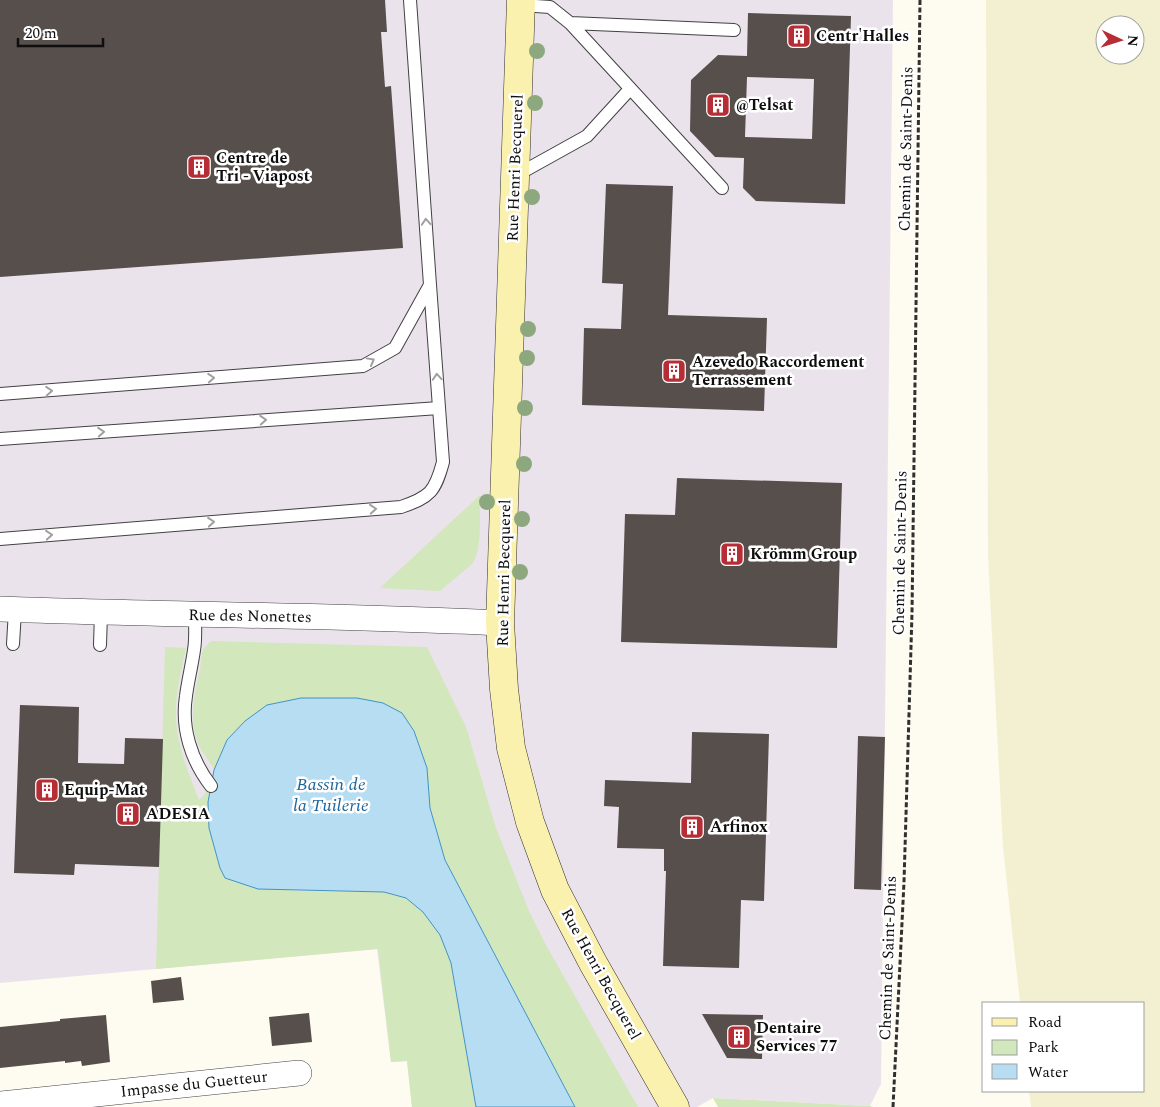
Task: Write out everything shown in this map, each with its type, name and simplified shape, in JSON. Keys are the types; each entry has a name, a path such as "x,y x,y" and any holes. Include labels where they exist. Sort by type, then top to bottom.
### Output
{"street":[{"name":"Rue Henri Becquerel","path":"521,2 500,623 504,688 511,748 530,822 555,890 593,963 675,1107"},
{"name":"Rue des Nonettes","path":"7,610 500,623"},
{"name":"Impasse du Guetteur","path":"0,1104 299,1073"}],"lane":[{"path":"0,538 401,507 422,500 437,483 443,462 410,0"},
{"path":"521,2 550,6 570,23 722,188"},
{"path":"570,23 734,30"},
{"path":"515,176 587,136 630,89"},
{"path":"0,394 363,366 395,348 430,284"},
{"path":"0,439 439,408"},
{"path":"7,610 14,644"},
{"path":"100,645 101,613"},
{"path":"196,615 195,649 186,696 184,719 188,741 198,768 212,786"}],"path":[{"name":"Chemin de Saint-Denis","path":"892,1107 903,892 912,613 920,0"}],"shaded area":[{"path":"0,0 893,0 881,1084 870,1106 713,1098 697,1107 412,1107 407,1061 391,1062 377,949 0,983"},
{"path":"986,0 1160,0 1160,1107 1031,1107 1029,1092 1145,1092 1145,1002 1020,1002 1003,847 988,557"}],"green space":[{"path":"480,495 478,550 472,564 440,591 380,588"},
{"path":"211,641 427,647 466,727 496,828 529,911 546,945 638,1107 575,1107 445,860 430,808 427,768 357,698 301,698 227,740 214,770 198,743 193,725 202,652"},
{"path":"165,647 186,648 177,694 176,722 183,756 199,800 210,784 211,786 209,828 220,868 225,878 297,891 384,892 406,898 423,912 440,935 451,963 476,1107 412,1107 407,1061 391,1062 378,949 156,969"},
{"path":"713,1098 870,1106 873,1107 718,1107"}],"water":[{"name":"Bassin de la Tuilerie","path":"301,698 357,698 383,703 402,713 414,731 427,768 430,808 445,860 575,1107 476,1107 451,963 440,935 423,912 406,898 384,892 258,889 225,878 220,868 209,828 208,802 214,770 227,740 245,721 267,705"}],"building":[{"name":"Centre de Tri - Viapost","path":"0,0 385,0 387,32 381,32 385,87 391,86 403,248 0,277"},
{"name":"@Telsat","path":"748,13 851,16 845,204 756,201 743,188 744,158 715,157 690,131 691,80 718,55 747,56","holes":["747,77 814,79 812,139 745,137"]},
{"name":"Azevedo Raccordement Terrassement","path":"606,184 673,186 668,315 767,318 764,411 582,405 584,328 621,329 623,284 602,283"},
{"name":"Krömm Group","path":"677,478 842,483 837,648 621,642 625,514 675,515"},
{"path":"20,705 79,707 78,763 124,764 125,738 163,739 159,867 75,864 74,875 14,873"},
{"path":"692,732 769,734 764,901 741,900 739,968 663,966 666,871 664,871 664,849 617,848 619,807 604,806 605,780 691,783"},
{"path":"858,736 885,737 881,890 854,889"},
{"path":"181,977 184,1000 153,1003 151,981"},
{"path":"309,1013 312,1042 272,1046 269,1017"},
{"name":"Dentaire Services 77","path":"702,1014 763,1015 762,1059 727,1058"},
{"path":"106,1015 110,1062 82,1066 81,1061 65,1063 65,1061 0,1068 0,1027"}],"place":[{"name":"Centr'Halles","path":"799,36"},
{"name":"@Telsat","path":"718,105"},
{"name":"Centre de Tri - Viapost","path":"199,167"},
{"name":"Azevedo Raccordement Terrassement","path":"674,371"},
{"name":"Krömm Group","path":"732,554"},
{"name":"Equip-Mat","path":"47,790"},
{"name":"ADESIA","path":"128,814"},
{"name":"Arfinox","path":"692,827"},
{"name":"Dentaire Services 77","path":"739,1037"}]}
